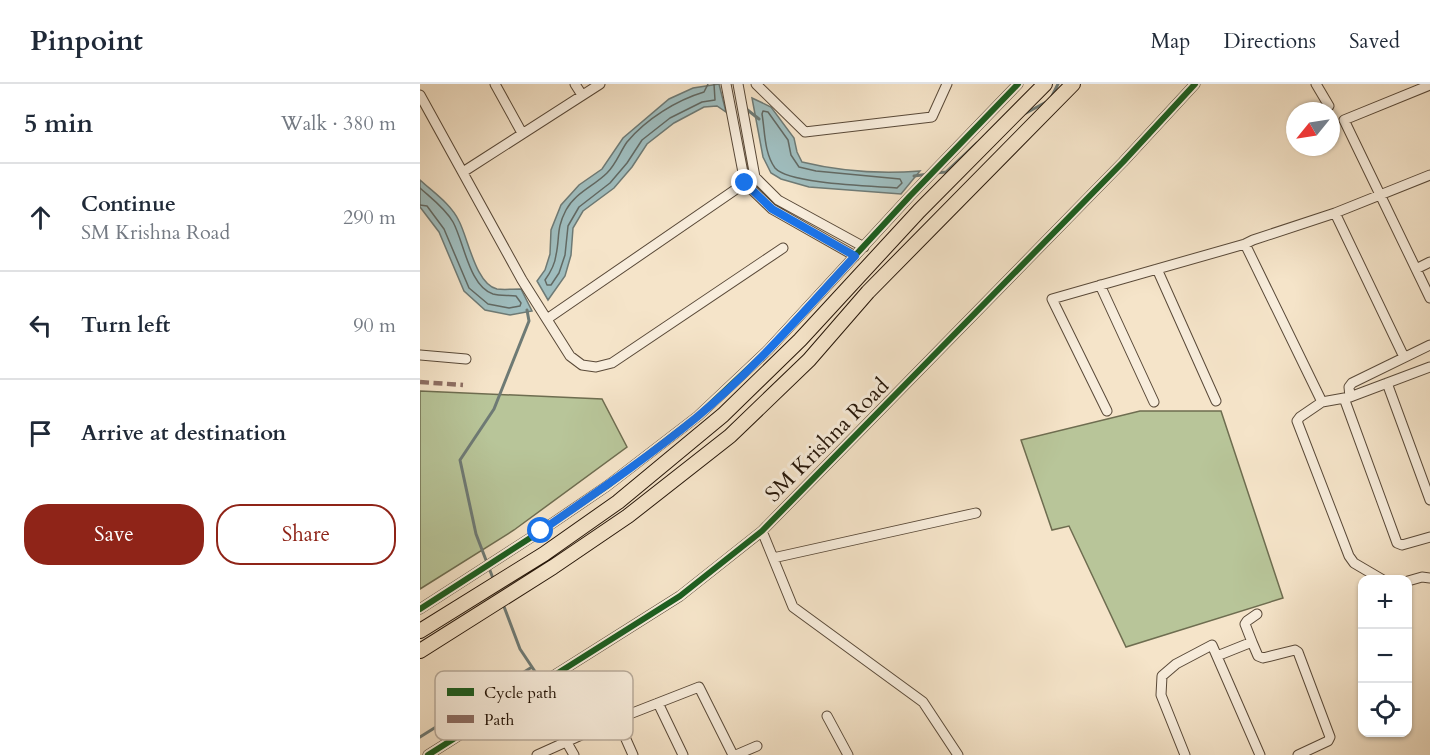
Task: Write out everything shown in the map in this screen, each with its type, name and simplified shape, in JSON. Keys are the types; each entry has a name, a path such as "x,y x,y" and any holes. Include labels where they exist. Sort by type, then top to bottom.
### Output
{"highway":[{"path":"422,630 544,554 618,502 732,407 800,340 919,211 1044,84"},
{"path":"426,647 553,567 628,516 730,436 801,368 868,292 1073,84"}],"street":[{"path":"495,84 522,133"},
{"path":"575,84 582,95"},
{"path":"463,172 600,84"},
{"path":"726,84 745,183 772,209 855,256"},
{"path":"738,84 755,177 778,200 864,247"},
{"path":"756,84 805,132 932,117 947,84"},
{"path":"420,609 607,486 698,416 768,350 1018,84"},
{"name":"SM Krishna Road","path":"561,671 680,596 762,531 1115,170 1195,84"},
{"path":"1316,84 1327,102"},
{"path":"1430,85 1344,120 1430,298"},
{"path":"420,95 522,280 570,356 582,365 596,367 612,363 783,248"},
{"path":"1107,411 1052,299 1245,244 1335,213 1430,175"},
{"path":"547,319 745,183"},
{"path":"1335,213 1404,357"},
{"path":"1245,244 1322,402"},
{"path":"1416,269 1430,262"},
{"path":"1157,268 1216,401"},
{"path":"1100,285 1154,402"},
{"path":"1430,345 1352,383 1347,398 1397,543 1401,545 1430,537"},
{"path":"420,355 466,359"},
{"path":"1376,575 1354,563 1349,556 1297,423 1299,417 1322,402 1347,398 1430,367"},
{"path":"1387,383 1430,500"},
{"path":"773,558 976,513"},
{"path":"762,531 793,606 923,702 958,755"},
{"path":"1412,580 1430,578"},
{"path":"1257,614 1245,624 1257,656 1263,658 1296,650 1298,652 1330,737 1328,741 1298,755"},
{"path":"1217,656 1252,642"},
{"path":"1185,755 1161,695 1162,676 1176,664 1212,645 1260,755"},
{"path":"633,713 699,687 735,755 757,746"},
{"path":"658,703 683,755"},
{"path":"827,716 848,755"},
{"name":"SM Krishna Road","path":"428,755 452,740"},
{"path":"626,740 633,755"},
{"path":"537,755 566,741 574,755"}],"green space":[{"path":"420,391 602,399 627,447 514,530 420,589"},
{"path":"1140,411 1221,411 1283,598 1126,647 1069,526 1052,530 1021,440"}],"water":[{"path":"719,84 726,112 717,106 704,107 674,123 647,144 632,167 614,188 583,211 573,228 571,255 565,276 548,300 537,281 545,270 550,254 551,230 561,205 579,185 602,169 623,138 669,99 693,88"},
{"path":"752,98 771,107 794,138 802,162 861,171 920,171 901,194 809,187 781,179 771,173 763,157"},
{"path":"420,180 456,215 483,279 497,289 521,289 532,311 510,315 485,310 464,291 439,232 420,207"}],"waterway":[{"path":"1026,113 1050,100 1058,84"},
{"path":"745,108 759,119"},
{"path":"935,173 946,172 977,143"},
{"path":"914,176 929,174"},
{"path":"494,581 476,534 460,460 494,409 529,321 527,310"},
{"path":"503,604 520,649 535,671"},
{"path":"526,671 532,667"},
{"path":"420,737 435,728"}],"marked path":[{"path":"420,382 463,385"}],"cycle path":[{"path":"420,609 607,486 698,416 768,350 910,196 1018,84"},
{"path":"561,671 680,596 762,531 1123,162 1195,84"},
{"path":"428,755 452,740"}],"route":[{"path":"541,531 607,486 698,416 768,350 855,256 772,209 745,183"}]}
